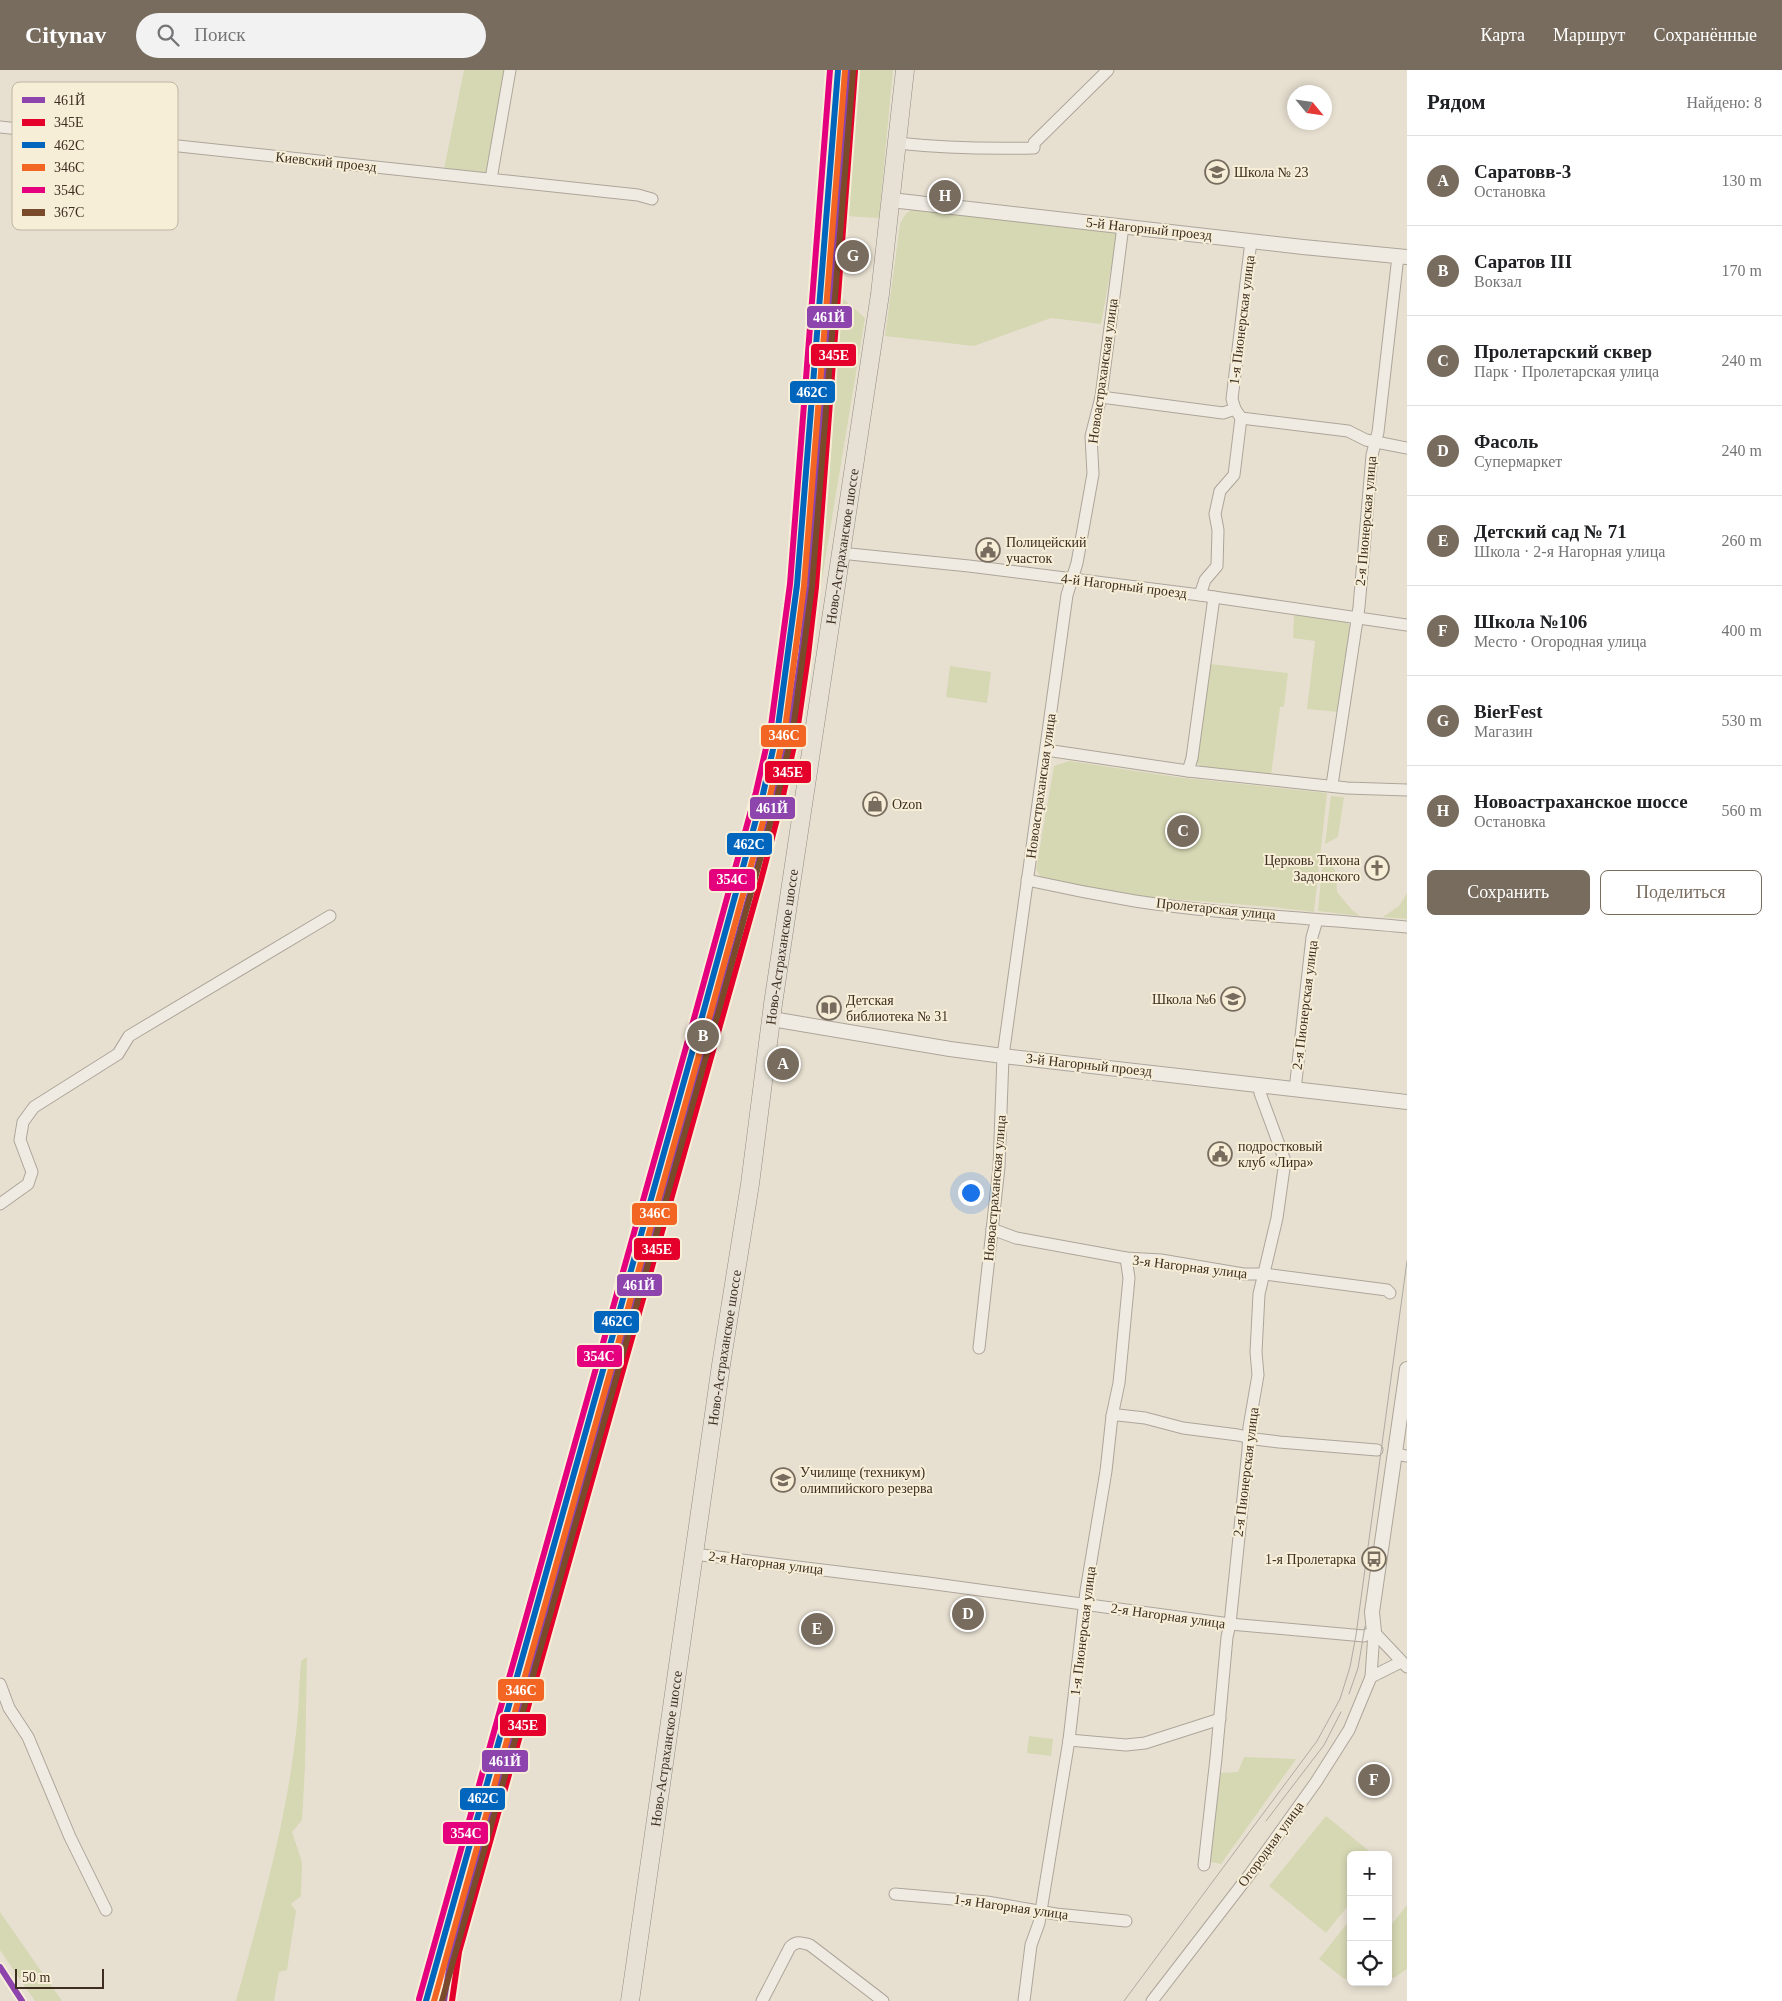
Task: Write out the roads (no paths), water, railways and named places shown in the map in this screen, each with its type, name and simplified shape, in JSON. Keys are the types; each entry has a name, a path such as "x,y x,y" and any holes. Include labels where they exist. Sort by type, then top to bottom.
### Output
{"main road":[{"name":"Ново-Астраханское шоссе","path":"630,2001 720,1365 750,1184 772,1019 840,553 880,294 904,70"}],"street":[{"path":"491,180 510,70"},
{"path":"897,144 951,148 1034,148 1034,143 1108,70"},
{"name":"Киевский проезд","path":"178,146 638,195 652,199"},
{"name":"5-й Нагорный проезд","path":"891,200 1402,257"},
{"name":"Новоастраханская улица","path":"979,1348 1000,1168 1003,1056 1067,595 1077,563 1093,474 1091,436 1100,397 1123,226"},
{"name":"1-я Пионерская улица","path":"1200,595 1205,580 1217,566 1218,530 1215,514 1220,491 1234,475 1238,413 1232,399 1251,241"},
{"name":"2-я Пионерская улица","path":"1332,785 1356,618 1372,455 1378,432 1402,257"},
{"path":"1100,397 1223,413 1238,413 1348,431 1366,440 1407,448"},
{"name":"4-й Нагорный проезд","path":"840,553 969,566 1200,595 1407,625"},
{"path":"1188,771 1192,758 1214,597"},
{"path":"1046,750 1188,771 1347,788 1407,790"},
{"name":"Пролетарская улица","path":"1027,880 1135,901 1317,920 1407,926"},
{"path":"0,1204 28,1184 32,1172 20,1140 23,1122 34,1107 118,1054 129,1036 330,916"},
{"name":"2-я Пионерская улица","path":"1294,1090 1312,937 1317,920"},
{"name":"3-й Нагорный проезд","path":"772,1019 1003,1056 1407,1102"},
{"name":"2-я Пионерская улица","path":"1204,1865 1249,1427 1258,1375 1256,1352 1259,1294 1277,1218 1285,1161 1260,1093 1260,1085"},
{"name":"3-я Нагорная улица","path":"992,1229 1016,1238 1126,1258 1161,1260 1242,1274 1264,1274 1387,1290 1390,1293"},
{"name":"1-я Пионерская улица","path":"1024,2001 1031,1945 1039,1923 1069,1740 1085,1604 1106,1470 1112,1416 1119,1383 1129,1278 1126,1258"},
{"name":"Огородная улица","path":"1152,2001 1250,1874 1316,1782 1349,1730 1372,1677 1374,1632 1372,1612 1401,1455 1407,1369"},
{"path":"1112,1416 1145,1418 1183,1428 1279,1442 1377,1450"},
{"name":"2-я Нагорная улица","path":"694,1554 928,1582 1230,1624 1364,1636 1374,1632"},
{"path":"1372,1677 1404,1665 1374,1632"},
{"path":"0,1684 10,1708 28,1737 66,1829 106,1910"},
{"path":"1069,1740 1126,1745 1145,1743 1220,1719"},
{"name":"1-я Нагорная улица","path":"895,1894 987,1902 1056,1914 1126,1921"},
{"path":"762,2001 790,1947 794,1943 799,1942 810,1945 883,2001"}],"tram line":[{"path":"1124,2001 1317,1741 1340,1699 1350,1667 1356,1635 1407,1261"},
{"path":"1349,1694 1358,1668 1365,1626"},
{"path":"1266,1821 1324,1745 1341,1712"}],"railway":[{"path":"820,291 821,434"}],"place":[{"name":"Школа № 23","path":"1217,172"},
{"name":"Новоастраханское шоссе","path":"945,196"},
{"name":"BierFest","path":"853,256"},
{"name":"Полицейский участок","path":"988,550"},
{"name":"Ozon","path":"875,804"},
{"name":"Пролетарский сквер","path":"1183,831"},
{"name":"Церковь Тихона Задонского","path":"1377,868"},
{"name":"Школа №6","path":"1233,999"},
{"name":"Детская библиотека № 31","path":"829,1008"},
{"name":"Саратов III","path":"703,1036"},
{"name":"Саратовв-3","path":"783,1064"},
{"name":"подростковый клуб «Лира»","path":"1220,1154"},
{"name":"Училище (техникум) олимпийского резерва","path":"783,1480"},
{"name":"1-я Пролетарка","path":"1374,1559"},
{"name":"Фасоль","path":"968,1614"},
{"name":"Детский сад № 71","path":"817,1629"},
{"name":"Школа №106","path":"1374,1780"}]}
